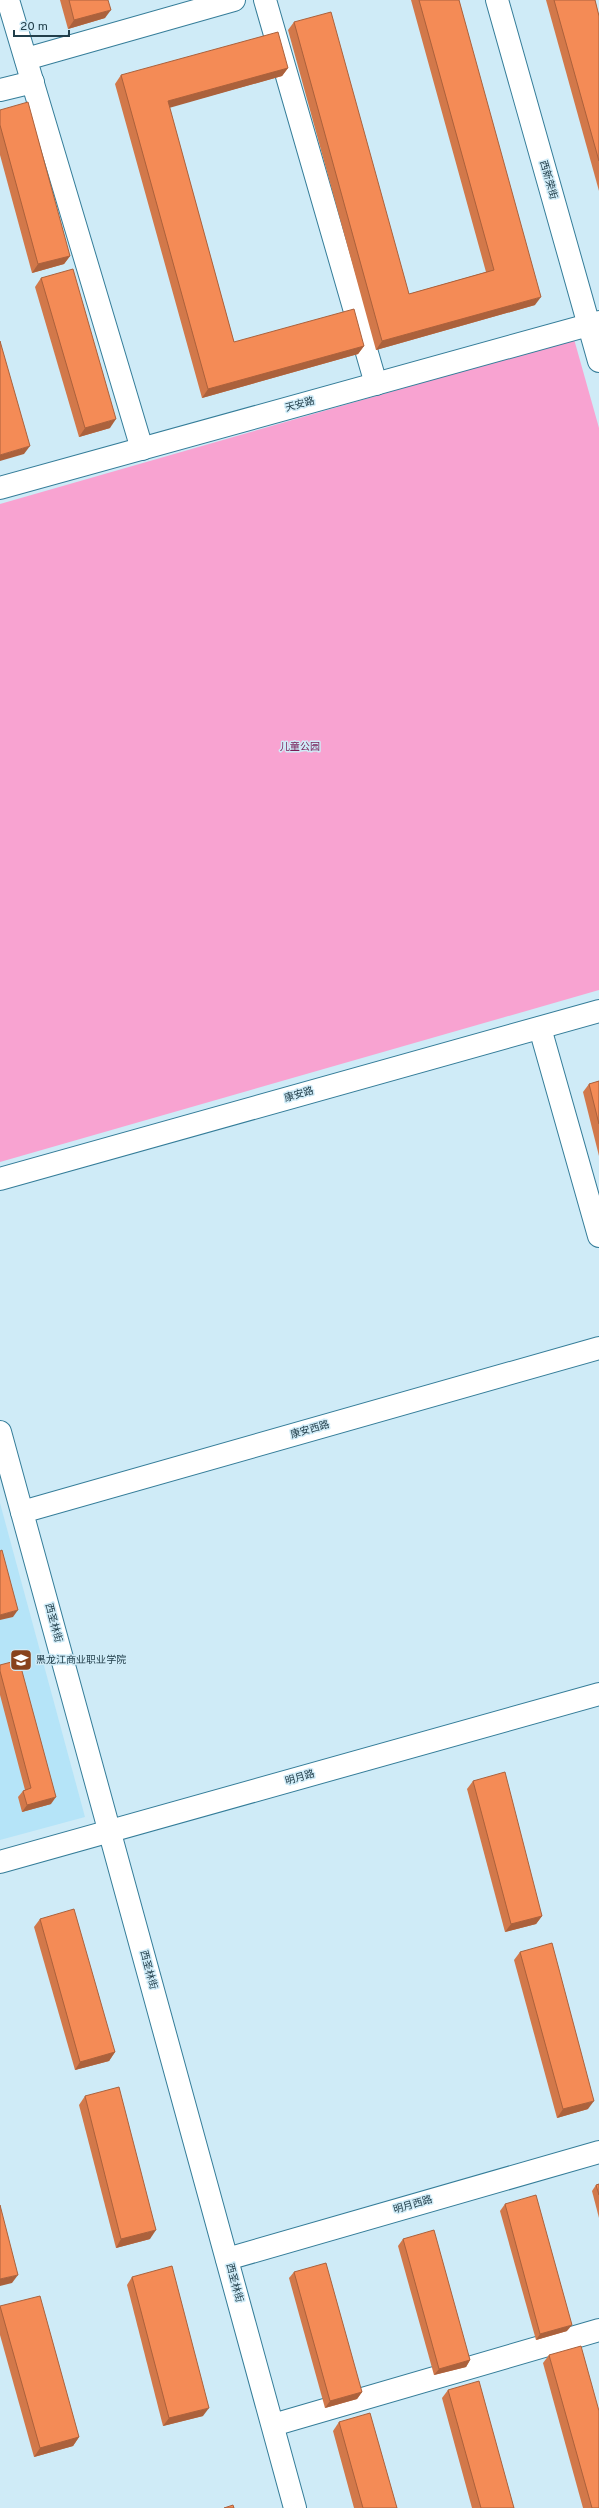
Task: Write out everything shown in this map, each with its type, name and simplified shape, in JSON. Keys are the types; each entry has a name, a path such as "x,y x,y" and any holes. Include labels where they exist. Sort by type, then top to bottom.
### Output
{"street":[{"path":"8,0 142,449"},
{"path":"26,59 234,0"},
{"path":"265,0 376,384"},
{"name":"西新荣街","path":"497,0 594,324 599,361"},
{"path":"0,90 32,82"},
{"name":"天安路","path":"0,488 594,324"},
{"name":"康安路","path":"0,1179 599,1012"},
{"path":"540,1028 599,1236"},
{"name":"康安西路","path":"22,1512 599,1348"},
{"name":"西圣林街","path":"0,1432 295,2508"},
{"name":"明月路","path":"0,1862 599,1694"},
{"name":"明月西路","path":"227,2258 599,2152"},
{"path":"273,2425 599,2330"}],"shaded area":[{"name":"黑龙江商业职业学院","path":"0,1503 85,1817 0,1840"}],"green space":[{"name":"儿童公园","path":"574,339 599,428 599,990 0,1162 0,504"}],"building":[{"path":"69,0 108,0 111,10 74,20"},
{"path":"419,0 459,0 541,297 382,341 294,22 331,12 409,294 494,270"},
{"path":"554,0 595,0 599,16 599,161"},
{"path":"278,32 288,68 168,101 234,342 354,309 364,346 208,389 121,75"},
{"path":"28,102 70,256 38,264 0,125 0,110"},
{"path":"73,269 116,419 85,428 41,278"},
{"path":"0,341 30,446 0,455"},
{"path":"599,1081 599,1124 589,1084"},
{"path":"2,1550 18,1610 0,1615 0,1551"},
{"path":"19,1660 56,1797 27,1805 23,1791 31,1788 0,1671 0,1665"},
{"path":"505,1772 542,1916 511,1924 473,1781"},
{"path":"74,1909 115,2052 80,2062 40,1919"},
{"path":"552,1943 594,2101 563,2109 520,1952"},
{"path":"119,2087 156,2230 121,2239 85,2096"},
{"path":"599,2184 599,2195 596,2185"},
{"path":"536,2195 572,2325 540,2334 505,2204"},
{"path":"0,2205 18,2275 0,2279"},
{"path":"434,2230 470,2360 439,2369 403,2239"},
{"path":"326,2263 362,2392 330,2401 294,2272"},
{"path":"172,2266 209,2408 169,2418 132,2277"},
{"path":"40,2296 79,2437 40,2448 0,2306"},
{"path":"581,2346 599,2411 599,2508 592,2508 549,2355"},
{"path":"479,2381 514,2508 481,2508 448,2390"},
{"path":"370,2413 397,2508 363,2508 339,2422"},
{"path":"233,2505 234,2508 224,2508"}],"place":[{"name":"黑龙江商业职业学院","path":"21,1660"}]}
